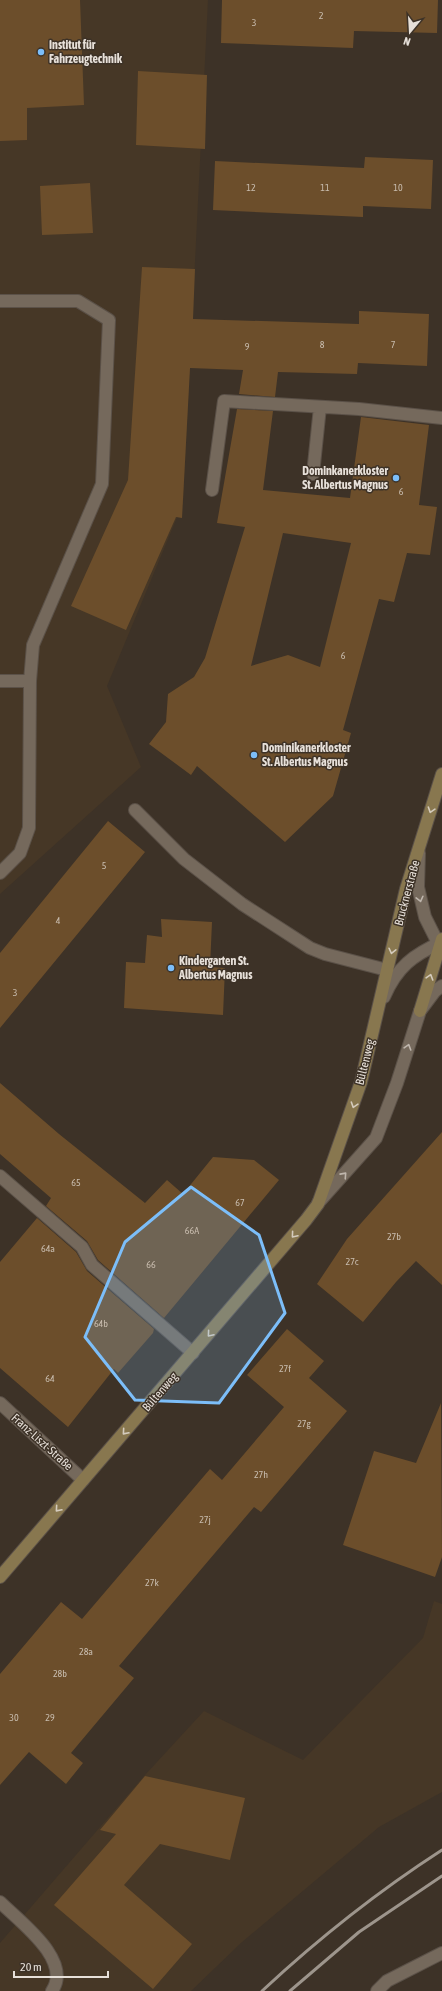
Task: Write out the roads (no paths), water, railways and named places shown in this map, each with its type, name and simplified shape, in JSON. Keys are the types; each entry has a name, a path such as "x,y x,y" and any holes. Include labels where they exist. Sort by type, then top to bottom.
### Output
{"main road":[{"name":"Brucknerstraße","path":"377,1013 406,889 442,774"},
{"name":"Bültenweg","path":"420,1011 441,944"},
{"name":"Bültenweg","path":"0,1577 193,1353 318,1204 361,1082 377,1013"}],"street":[{"path":"0,301 78,300 109,320 102,484 33,644 30,681 30,828 20,853 0,873"},
{"path":"212,490 224,401 320,407 442,418"},
{"path":"313,474 320,407"},
{"path":"0,681 30,681"},
{"path":"135,810 184,859 242,904 304,944 326,954 387,970"},
{"path":"420,846 418,887 425,917 441,944"},
{"name":"Bültenweg","path":"377,1013 390,984 407,962 424,950 441,944"},
{"name":"Bültenweg","path":"318,1204 376,1138 397,1083 420,1011 435,991 442,986"},
{"path":"0,1176 82,1248 92,1265 193,1353"},
{"name":"Franz-Liszt-Straße","path":"0,1403 83,1480"},
{"path":"0,1902 48,1950 56,1968 55,1986 52,1991"},
{"path":"376,1991 387,1981 442,1952"}],"railway":[{"path":"262,1991 349,1916 394,1882 442,1850"},
{"path":"290,1991 359,1932 442,1876"}],"place":[{"name":"Institut für Fahrzeugtechnik","path":"41,52"},
{"name":"Dominkanerkloster St. Albertus Magnus","path":"396,478"},
{"name":"Dominikanerkloster St. Albertus Magnus","path":"254,755"},
{"name":"Kindergarten St. Albertus Magnus","path":"171,968"}]}
